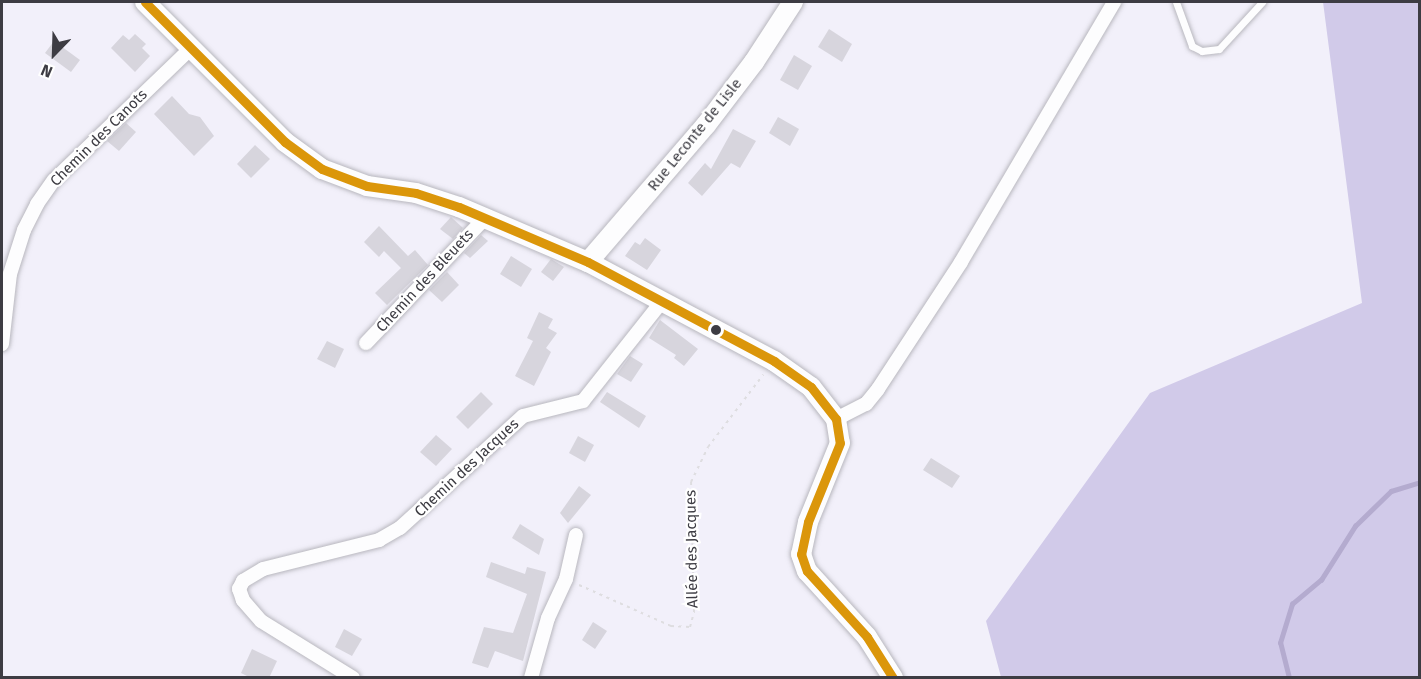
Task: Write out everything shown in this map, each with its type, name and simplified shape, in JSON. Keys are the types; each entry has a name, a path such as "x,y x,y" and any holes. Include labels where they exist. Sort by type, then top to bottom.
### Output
{"main road":[{"path":"145,2 285,142 322,169 367,186 438,200 588,262 774,361 811,387 836,418 840,430 838,452 807,522 801,554 807,571 867,637 893,678"},
{"name":"Rue Leconte de Lisle","path":"588,262 706,125 754,62 793,2"}],"street":[{"path":"836,418 866,404 878,389 961,262 1114,2"},
{"name":"Chemin des Canots","path":"2,344 3,318 10,274 24,230 54,180 191,48"},
{"name":"Chemin des Bleuets","path":"366,343 484,219"},
{"name":"Chemin des Jacques","path":"354,678 250,612 239,589 243,581 263,569 379,540 400,528 523,416 583,401 663,300"},
{"path":"531,678 548,618 566,579 576,535"}],"lane":[{"path":"1176,2 1192,46 1202,51 1219,49 1262,2"}],"path":[{"name":"Allée des Jacques","path":"566,579 671,626 690,627 694,612 691,483 708,447 774,361"}],"shaded area":[{"path":"1323,2 1419,2 1419,677 1001,677 986,621 1150,393 1362,303"}],"building":[{"path":"829,29 852,44 842,62 818,47"},
{"path":"135,34 146,44 142,48 150,56 135,72 111,48 123,35 129,40"},
{"path":"54,41 80,60 71,72 45,53"},
{"path":"794,55 812,66 798,90 780,80"},
{"path":"172,96 189,114 200,117 214,136 194,156 154,114"},
{"path":"778,117 799,129 790,146 769,133"},
{"path":"126,123 136,132 119,151 107,141"},
{"path":"733,129 756,141 740,168 731,163 702,196 688,183 705,163 711,169"},
{"path":"255,145 270,159 251,178 237,164"},
{"path":"451,217 463,228 453,239 440,229"},
{"path":"379,226 408,256 415,250 428,265 387,305 375,293 401,268 384,251 379,257 364,242"},
{"path":"481,235 488,241 470,258 464,253"},
{"path":"645,238 661,250 647,270 625,256 635,242 640,245"},
{"path":"511,256 532,269 521,287 500,274"},
{"path":"551,259 564,267 553,281 541,272"},
{"path":"447,272 459,285 442,302 429,290"},
{"path":"539,312 553,319 548,328 557,333 546,348 551,352 534,386 515,376 533,341 527,338"},
{"path":"660,320 698,349 684,366 674,358 676,355 649,338"},
{"path":"327,341 344,349 335,368 317,359"},
{"path":"630,356 643,364 631,382 617,374"},
{"path":"481,392 493,404 468,429 456,417"},
{"path":"607,392 646,416 639,428 600,402"},
{"path":"436,435 452,449 436,466 420,452"},
{"path":"578,436 594,445 585,462 569,453"},
{"path":"931,458 960,476 952,488 923,470"},
{"path":"579,486 591,495 568,523 560,513"},
{"path":"520,524 544,539 539,555 512,538"},
{"path":"491,562 525,574 527,567 546,572 523,661 495,651 488,668 472,663 484,627 513,633 527,594 486,577"},
{"path":"593,622 607,631 595,649 582,640"},
{"path":"344,629 362,639 352,656 335,647"},
{"path":"252,649 277,661 269,678 251,678 241,673"}],"waterway":[{"path":"1289,678 1280,643 1292,604 1321,580 1355,526 1391,491 1420,482"}],"transit line":[{"path":"145,2 285,142 322,169 367,186 416,193 459,207 588,262 774,361 811,387 836,419 840,443 808,522 801,554 807,571 867,637 893,678"}]}
